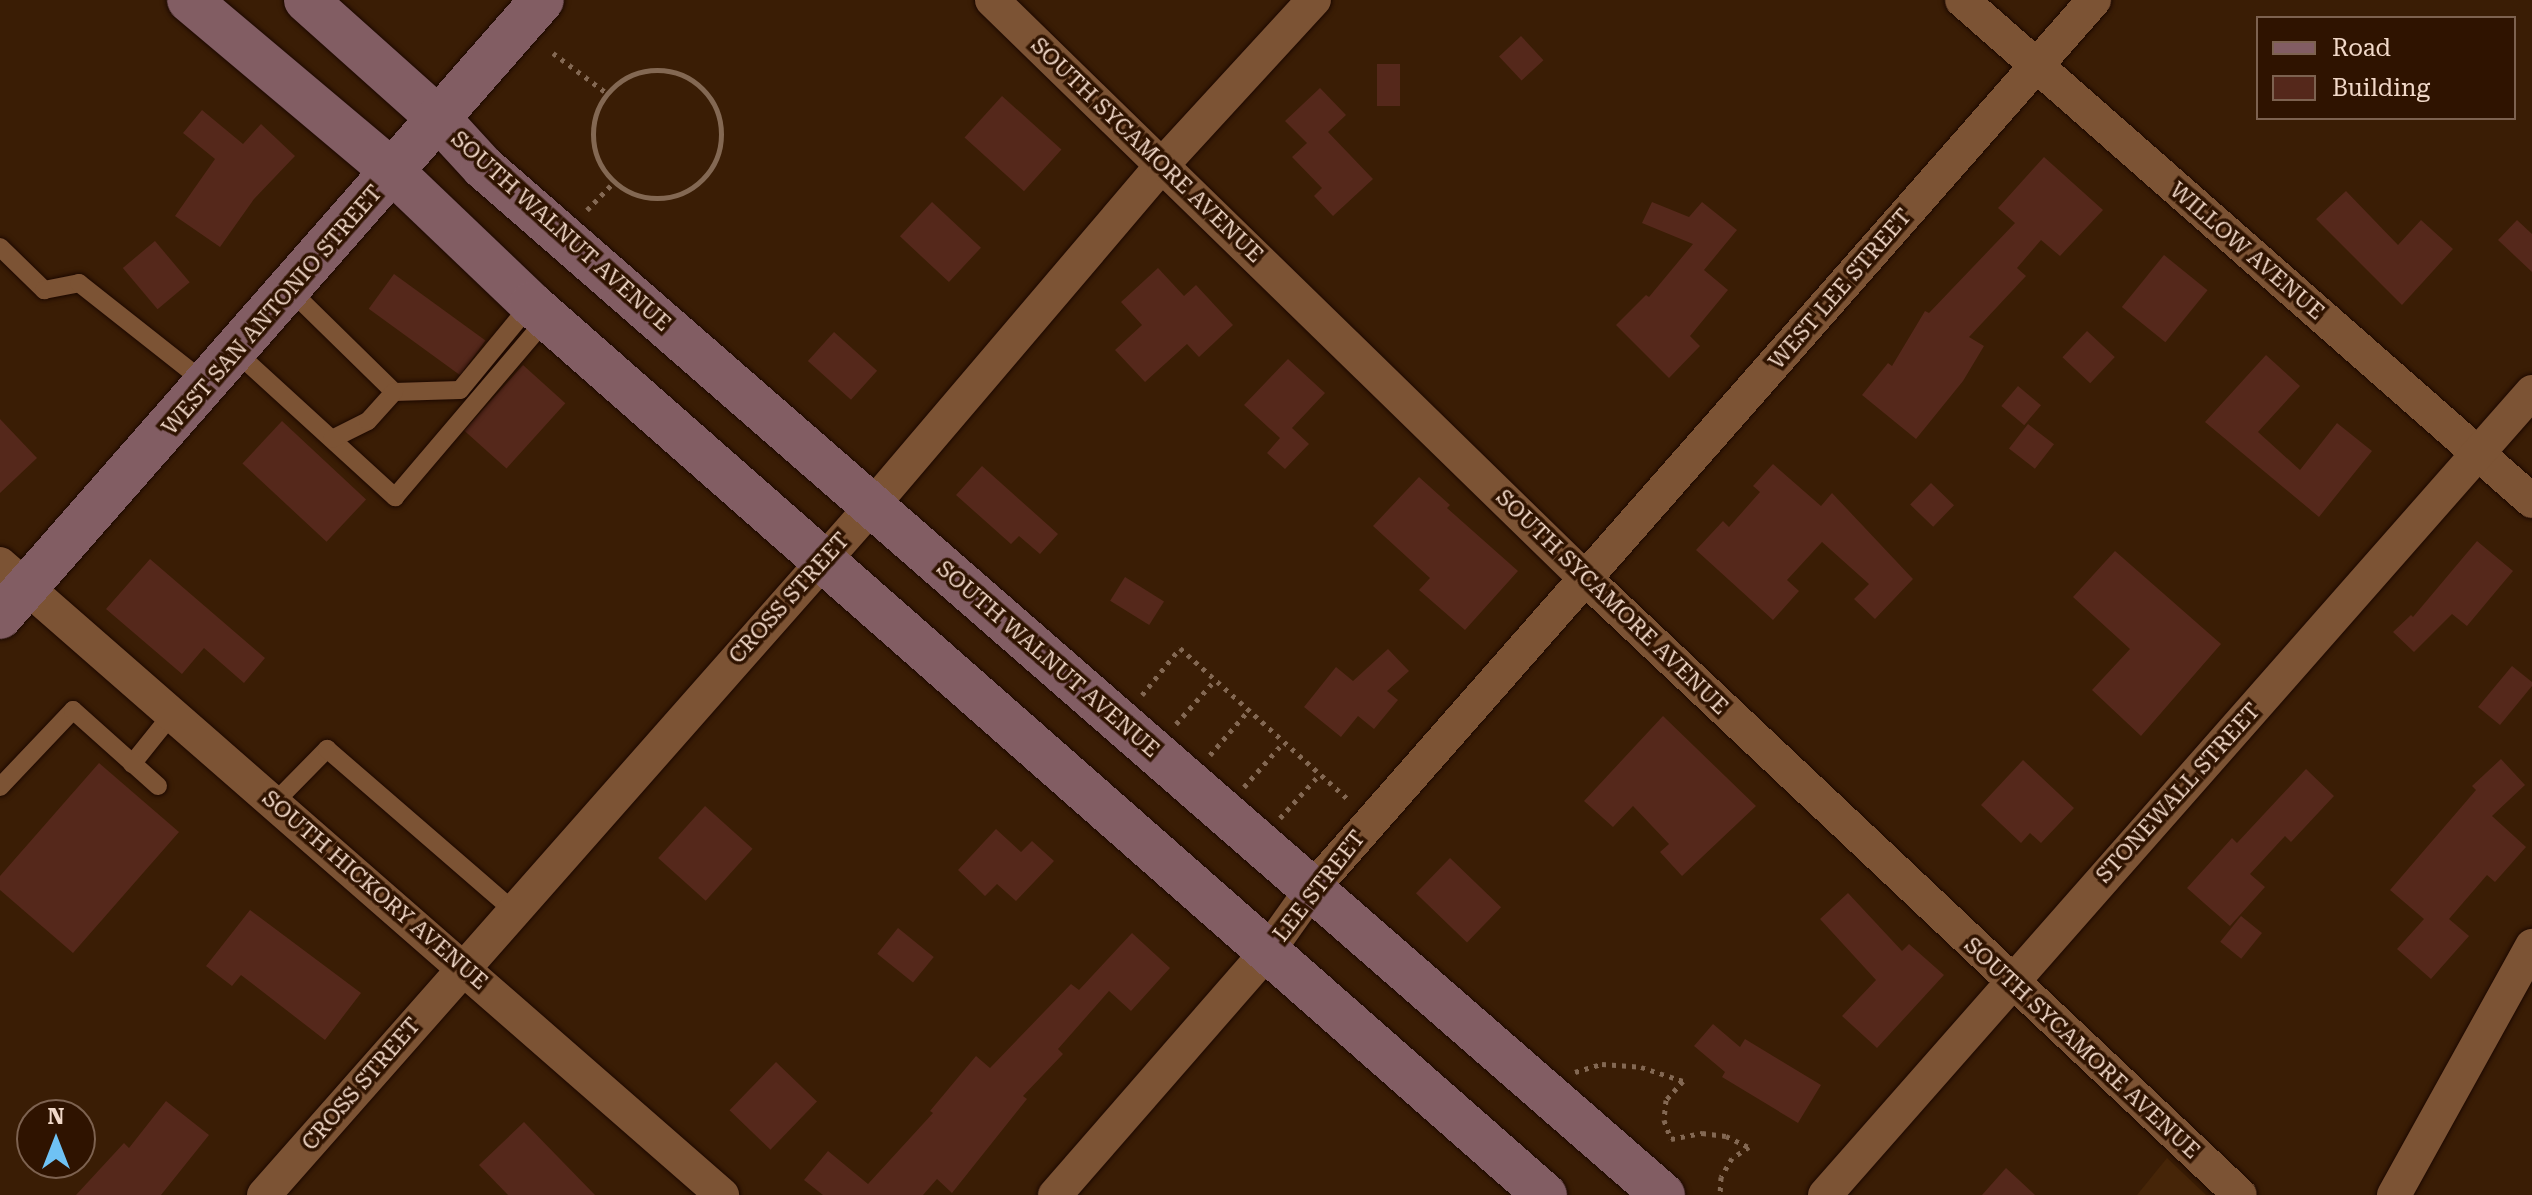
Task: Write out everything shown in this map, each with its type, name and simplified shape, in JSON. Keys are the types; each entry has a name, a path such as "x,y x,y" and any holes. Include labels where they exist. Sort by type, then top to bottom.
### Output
{"main road":[{"path":"189,0 393,172 539,311 1545,1195"},
{"name":"SOUTH WALNUT AVENUE","path":"306,0 438,118 483,167 1663,1195"},
{"name":"WEST SAN ANTONIO STREET","path":"9,590 207,384 542,0"}],"street":[{"name":"SOUTH SYCAMORE AVENUE","path":"993,0 1586,579 2240,1195"},
{"name":"CROSS STREET","path":"264,1195 821,560 872,506 1163,164 1314,0"},
{"name":"WILLOW AVENUE","path":"1962,0 2532,501"},
{"name":"WEST LEE STREET","path":"1586,579 2094,0"},
{"name":"STONEWALL STREET","path":"1825,1195 2532,392"},
{"name":"LEE STREET","path":"1055,1195 1268,951 1312,889 1586,579"},
{"name":"SOUTH HICKORY AVENUE","path":"9,590 172,714 464,966 722,1195"},
{"path":"2394,1195 2529,961"}],"lane":[{"path":"0,247 44,290 79,283 207,384"},
{"path":"289,289 394,392 460,390 539,311"},
{"path":"235,351 395,497 539,311"},
{"path":"332,439 368,421 394,392"},
{"path":"0,787 73,710 158,786"},
{"path":"132,764 172,714"},
{"path":"274,803 327,749 514,911"}],"path":[{"path":"553,53 608,94"},
{"path":"656,70 678,73 697,84 711,99 719,117 721,138 717,158 707,176 691,189 671,197 651,198 631,193 614,182 600,165 593,144 594,122 608,94 634,74 656,70"},
{"path":"587,210 614,182"},
{"path":"1141,697 1180,648 1372,820"},
{"path":"1174,727 1215,680"},
{"path":"1209,757 1248,711"},
{"path":"1244,787 1283,743"},
{"path":"1280,819 1320,774"},
{"path":"1571,1072 1602,1064 1641,1067 1683,1081 1666,1100 1664,1120 1671,1139 1702,1133 1726,1136 1749,1147 1732,1158 1721,1177 1720,1195"}],"shaded area":[{"path":"2167,1158 2206,1195 2137,1195"}],"building":[{"path":"1521,36 1544,60 1522,81 1499,56"},
{"path":"1377,64 1400,64 1400,106 1377,106"},
{"path":"1320,88 1346,115 1328,132 1373,179 1333,216 1314,196 1322,188 1292,157 1307,143 1285,121"},
{"path":"1002,96 1061,150 1024,191 965,138"},
{"path":"202,110 243,144 261,124 295,156 254,199 220,247 175,216 215,159 183,133"},
{"path":"2044,157 2103,210 2060,256 2041,240 2017,268 2026,276 1969,337 1984,346 1963,381 1916,439 1862,395 1888,363 1892,366 1925,311 1929,313 2015,223 1998,208"},
{"path":"2346,191 2398,245 2421,220 2453,249 2402,305 2316,219"},
{"path":"932,202 981,248 949,282 900,236"},
{"path":"1652,202 1689,217 1702,202 1737,230 1704,270 1728,290 1690,336 1700,346 1669,378 1616,325 1646,295 1649,297 1693,244 1642,223"},
{"path":"2517,220 2532,234 2532,272 2498,240"},
{"path":"155,241 190,282 158,309 123,268"},
{"path":"2164,255 2208,290 2165,342 2122,307"},
{"path":"1158,268 1184,296 1196,285 1233,325 1199,357 1187,344 1145,382 1115,350 1142,325 1121,302"},
{"path":"394,274 485,340 460,375 369,309"},
{"path":"2087,331 2115,357 2090,383 2062,357"},
{"path":"834,332 877,371 851,400 808,361"},
{"path":"2266,355 2300,386 2258,432 2300,470 2337,423 2372,451 2319,517 2205,422"},
{"path":"1288,359 1325,393 1292,428 1309,444 1285,469 1267,453 1280,438 1244,405"},
{"path":"523,365 565,403 506,469 464,430"},
{"path":"2018,386 2041,405 2024,425 2001,406"},
{"path":"0,419 37,458 0,493"},
{"path":"282,421 366,499 327,542 242,463"},
{"path":"2028,424 2054,444 2035,469 2009,448"},
{"path":"1773,464 1821,506 1832,493 1913,579 1875,619 1854,599 1869,584 1822,542 1787,580 1799,591 1773,620 1696,550 1723,521 1729,527 1760,492 1753,486"},
{"path":"982,466 1058,534 1040,554 1019,536 1011,544 956,495"},
{"path":"1419,477 1450,505 1447,508 1518,571 1465,630 1419,590 1430,578 1373,526"},
{"path":"1931,483 1954,505 1933,527 1910,505"},
{"path":"2477,541 2513,571 2467,626 2452,614 2414,652 2393,632 2411,615 2413,617"},
{"path":"2115,551 2221,644 2141,736 2092,690 2130,649 2073,597"},
{"path":"150,559 265,658 244,683 204,648 182,674 106,609"},
{"path":"1125,577 1164,601 1149,625 1110,601"},
{"path":"1388,649 1409,671 1387,691 1398,700 1374,729 1358,716 1341,737 1304,707 1336,667 1353,681"},
{"path":"2512,666 2532,682 2532,686 2500,725 2478,707"},
{"path":"1663,716 1756,806 1682,876 1660,852 1669,844 1633,806 1613,827 1584,801"},
{"path":"2501,759 2525,785 2492,816 2526,847 2495,882 2487,875 2449,919 2469,936 2431,979 2397,949 2424,919 2390,890 2476,790 2472,786"},
{"path":"2023,760 2074,808 2041,843 2030,833 2021,843 1981,805"},
{"path":"99,763 179,832 73,953 0,890 0,876"},
{"path":"2306,769 2334,796 2291,842 2285,836 2250,874 2265,887 2230,926 2187,888 2232,838 2237,843"},
{"path":"705,806 753,849 706,901 658,858"},
{"path":"996,829 1021,852 1032,841 1054,861 1016,901 997,884 985,896 958,870"},
{"path":"1450,858 1501,907 1467,943 1416,893"},
{"path":"1848,893 1902,951 1909,944 1944,975 1877,1048 1842,1016 1876,980 1820,919"},
{"path":"250,910 361,993 325,1040 241,975 232,986 206,966"},
{"path":"2241,916 2262,933 2241,959 2220,942"},
{"path":"898,928 934,957 913,983 877,954"},
{"path":"1132,933 1170,968 1131,1011 1109,991 1058,1049 1063,1054 1023,1096 1027,1099 952,1193 937,1179 923,1195 823,1195 804,1180 828,1151 868,1184 933,1113 930,1111 976,1056 990,1068 1071,984 1079,990"},
{"path":"1713,1024 1740,1047 1745,1039 1821,1085 1798,1123 1722,1077 1725,1072 1694,1046"},
{"path":"776,1062 817,1102 770,1150 729,1110"},
{"path":"166,1101 209,1135 161,1195 76,1195 91,1179 96,1179 96,1173 124,1143 129,1148"},
{"path":"524,1122 595,1195 508,1195 479,1165"},
{"path":"2006,1168 2035,1195 1982,1195"}]}
